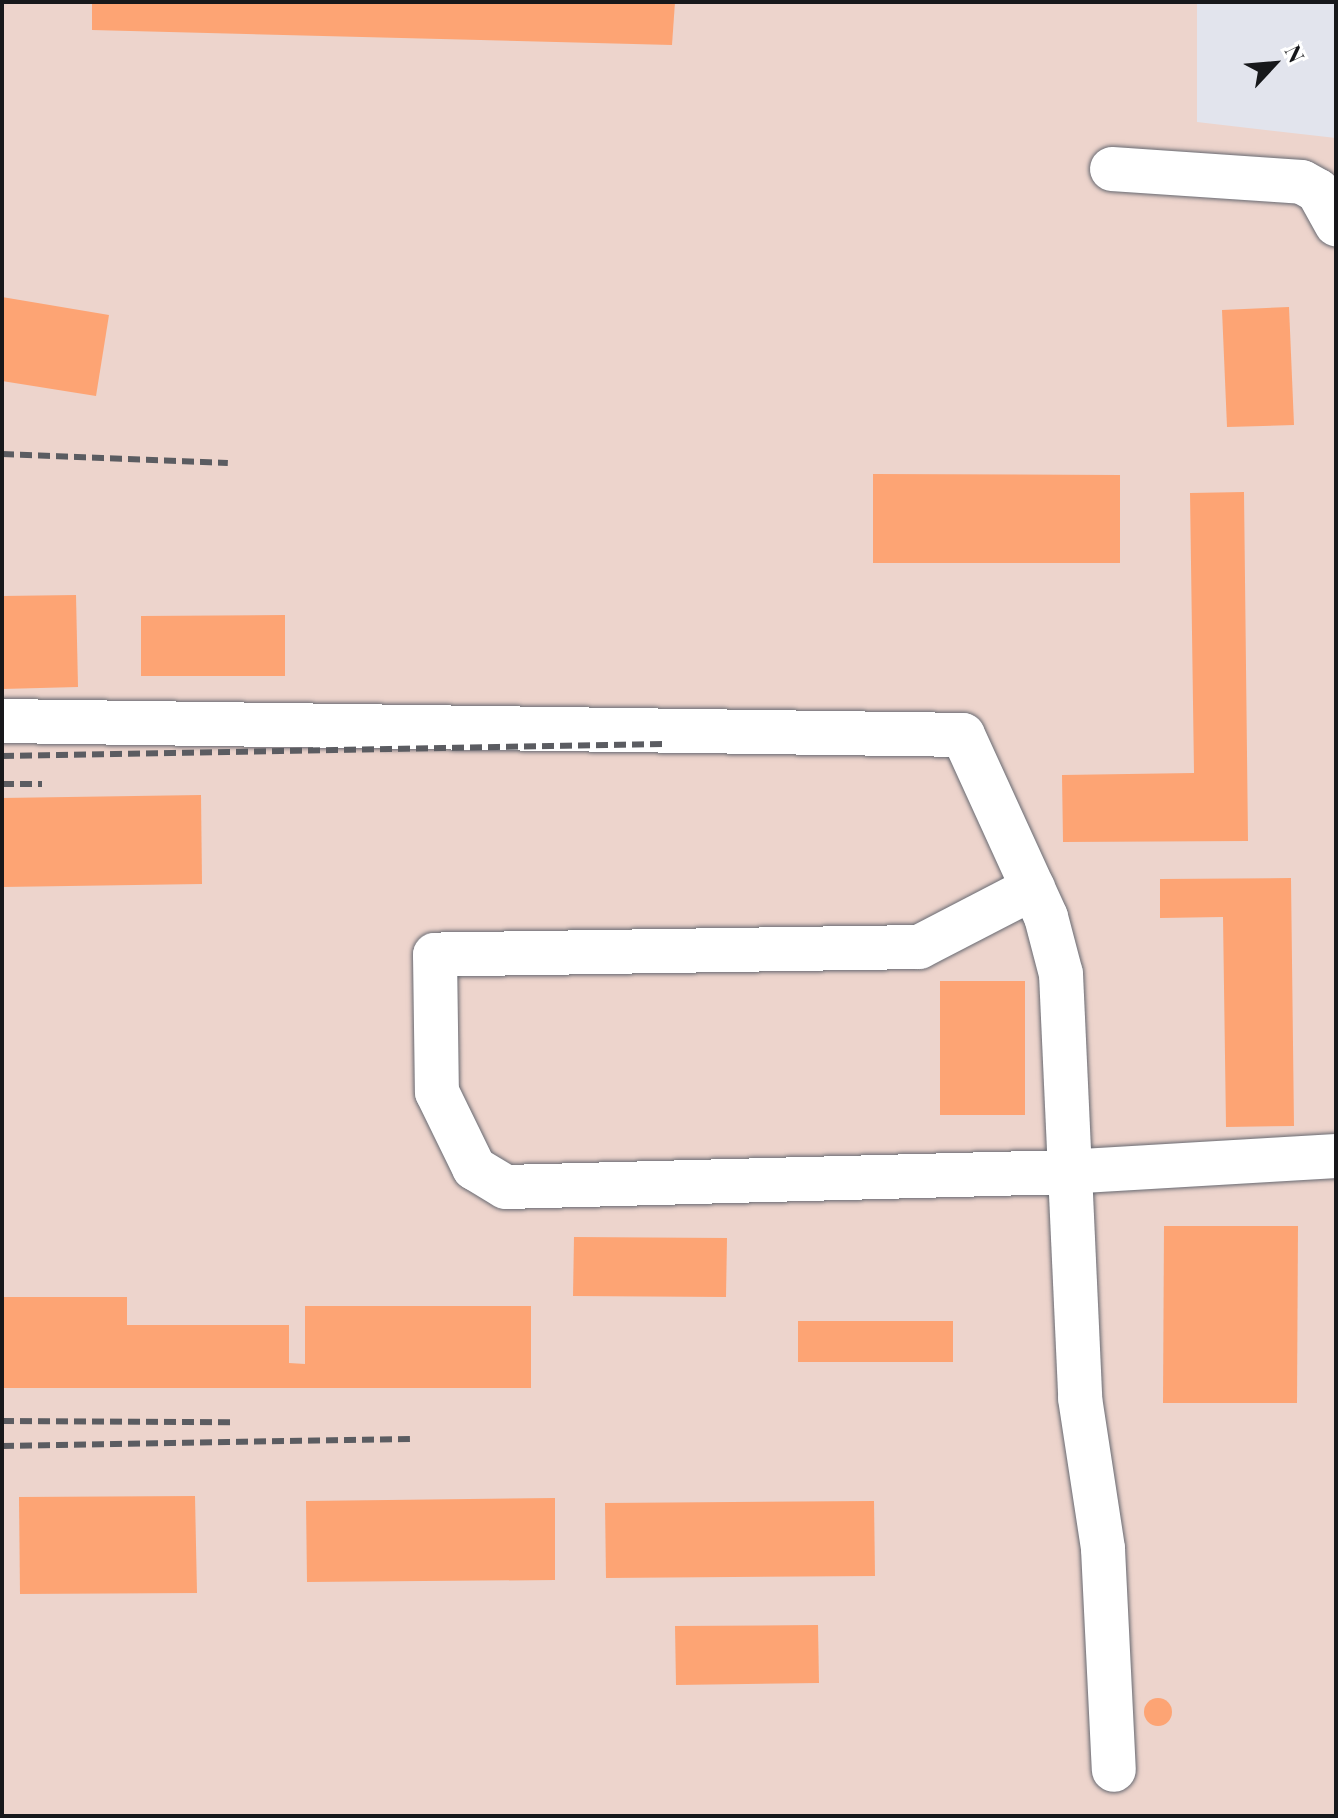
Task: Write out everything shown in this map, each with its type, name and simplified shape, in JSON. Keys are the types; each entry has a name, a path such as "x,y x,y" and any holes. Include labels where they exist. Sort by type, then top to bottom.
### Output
{"street":[{"path":"1112,169 1302,182 1318,191 1336,224"},
{"path":"2,721 963,735 1033,888 1061,974 1066,1172 1081,1422 1103,1549 1114,1770"},
{"path":"1033,888 919,947 435,955 434,1069 459,1147 474,1168 506,1187 1066,1172 1336,1156"}],"shaded area":[{"path":"2,2 1197,2 1197,122 1336,138 1336,1816 2,1816"}],"building":[{"path":"92,2 675,2 672,45 92,30"},
{"path":"2,297 109,315 96,396 2,381"},
{"path":"1289,307 1294,425 1227,427 1222,310"},
{"path":"873,474 1120,475 1120,563 873,563"},
{"path":"1244,492 1248,841 1063,842 1062,775 1194,773 1190,493"},
{"path":"76,595 78,687 2,689 2,596"},
{"path":"285,615 285,676 141,676 141,616"},
{"path":"201,795 202,884 2,887 2,798"},
{"path":"1291,878 1294,1126 1226,1127 1223,917 1160,918 1160,879"},
{"path":"940,981 1025,981 1025,1115 940,1115"},
{"path":"1164,1226 1298,1226 1297,1403 1163,1403"},
{"path":"574,1237 727,1238 726,1297 573,1296"},
{"path":"2,1297 127,1297 127,1325 289,1325 289,1363 305,1364 305,1306 531,1306 531,1388 2,1388"},
{"path":"798,1321 953,1321 953,1362 798,1362"},
{"path":"195,1496 197,1593 20,1594 19,1497"},
{"path":"555,1498 555,1580 307,1582 306,1501"},
{"path":"874,1501 875,1576 606,1578 605,1503"},
{"path":"818,1625 819,1683 676,1685 675,1626"},
{"path":"1158,1698 1168,1702 1172,1712 1168,1722 1158,1726 1148,1722 1144,1712 1148,1702"}],"railway":[{"path":"2,454 228,463"},
{"path":"2,756 663,744"},
{"path":"2,784 42,784"},
{"path":"2,1421 230,1422"},
{"path":"2,1446 410,1439"}]}
